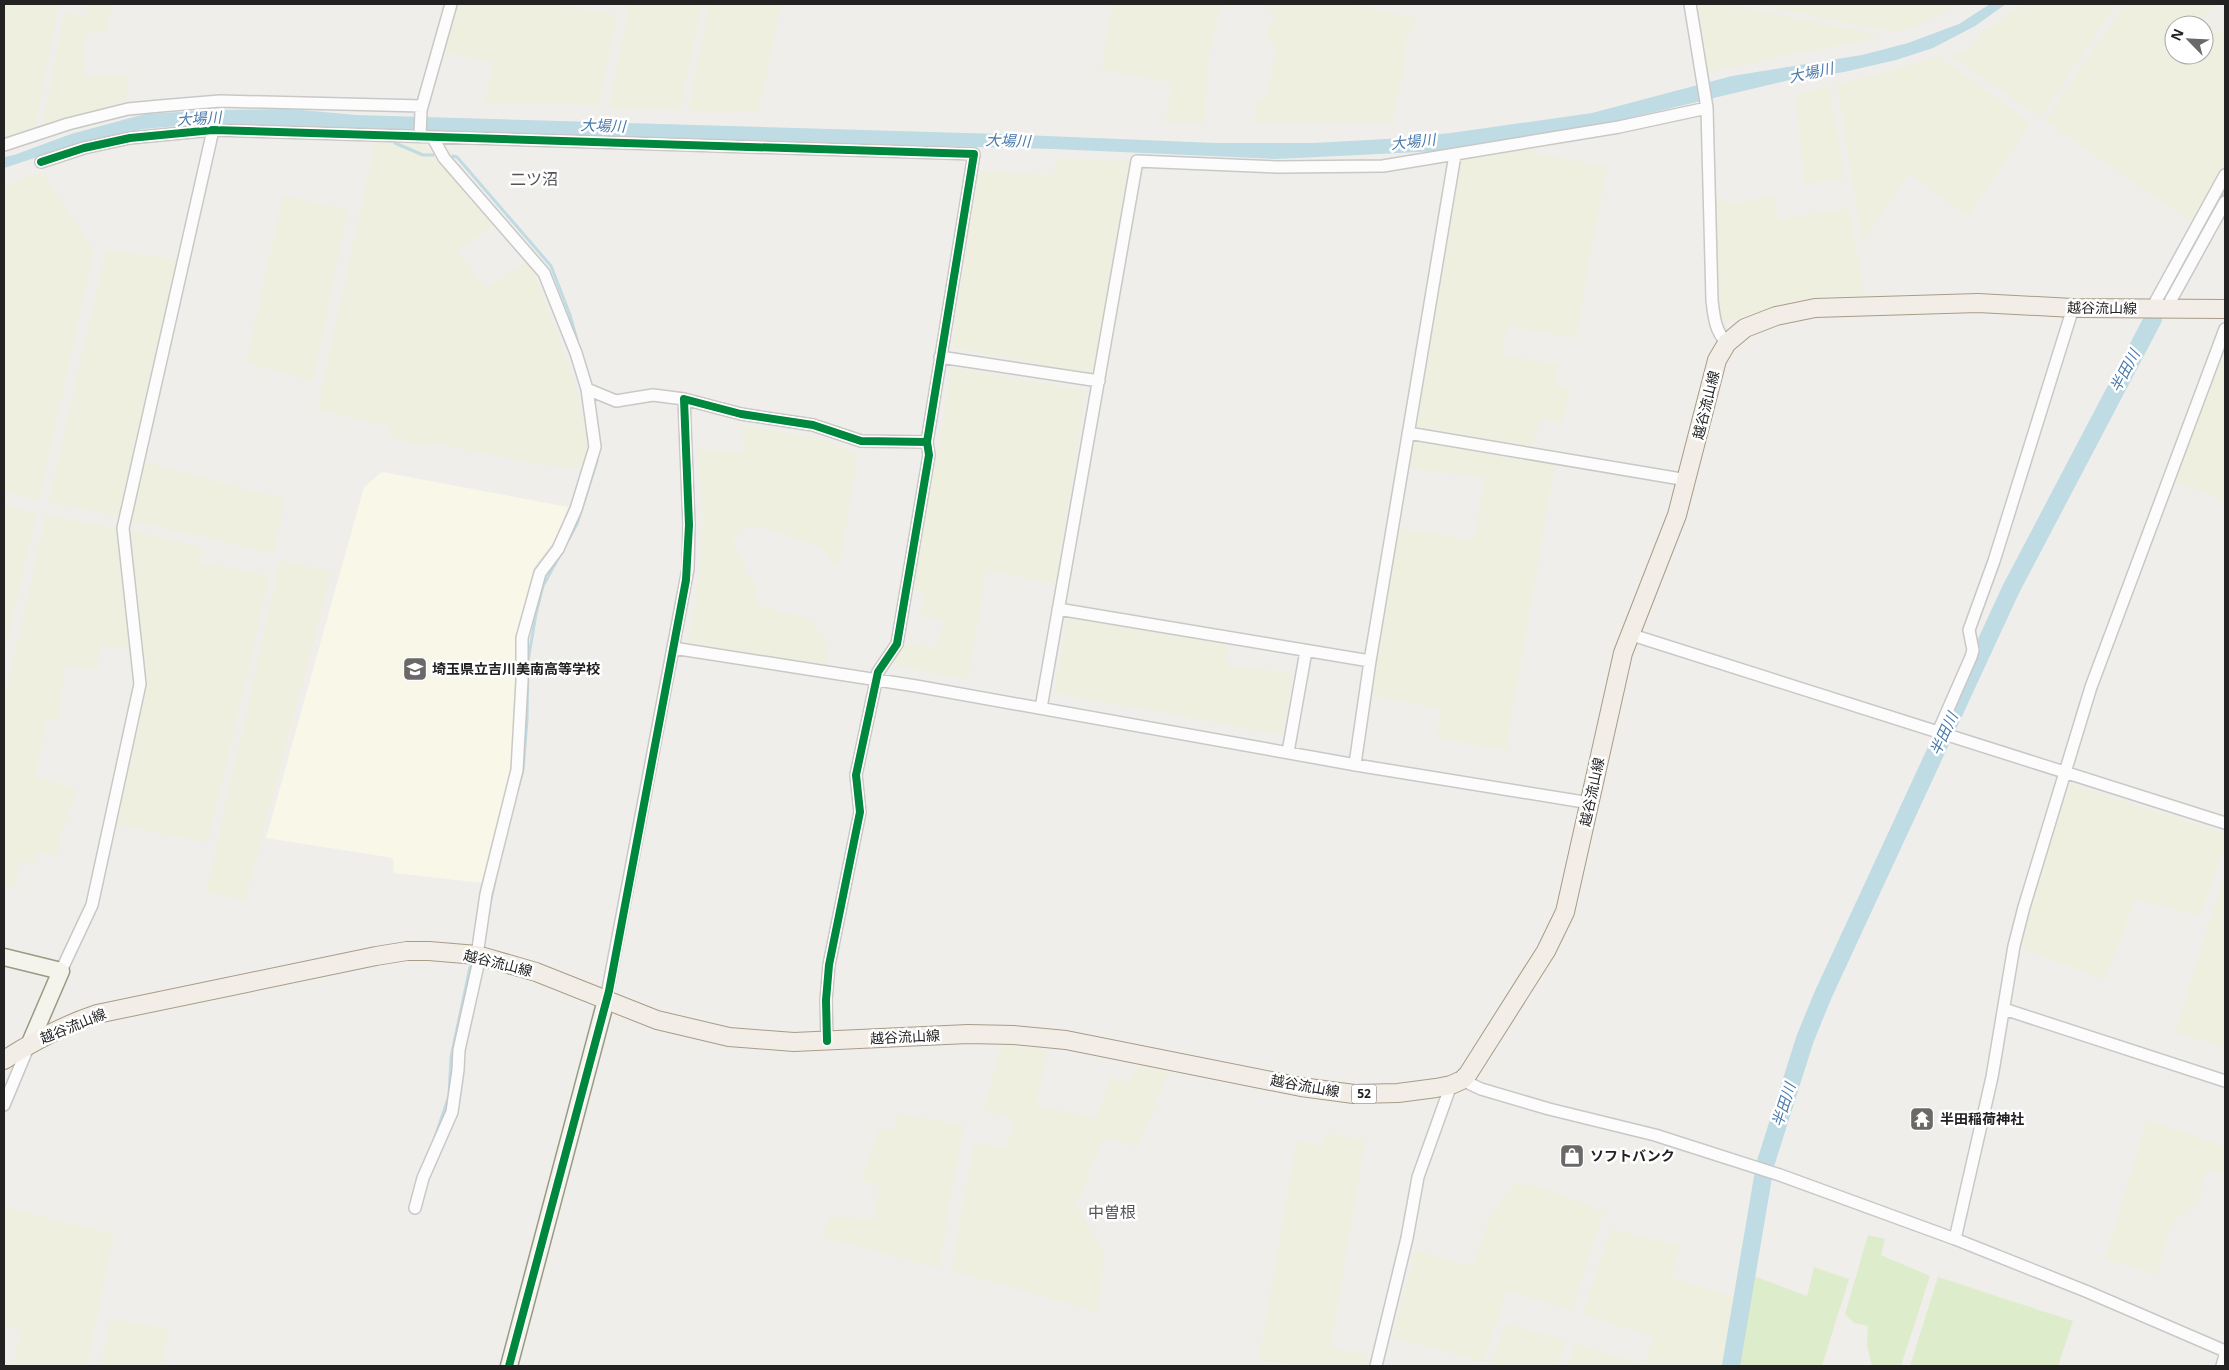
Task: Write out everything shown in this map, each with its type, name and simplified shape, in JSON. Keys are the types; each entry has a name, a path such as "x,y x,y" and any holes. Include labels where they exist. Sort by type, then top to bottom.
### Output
{"main road":[{"name":"越谷流山線","path":"4,1060 30,1043 71,1023 97,1014 341,963 407,952 438,952 479,956 536,972 657,1020 729,1037 794,1042 968,1034 1014,1034 1066,1040 1340,1093 1398,1093 1457,1083 1546,951 1560,926 1570,896 1613,693 1629,634 1670,534 1687,480 1713,373 1717,360 1727,343 1738,332 1759,322 1815,308 1978,304 2073,308 2225,308"}],"street":[{"path":"420,135 422,108 452,4"},
{"path":"1690,4 1707,105 1712,300 1715,324 1720,336 1727,343"},
{"path":"4,145 68,124 128,109 160,106 230,101 422,108"},
{"path":"1042,708 1136,161 1278,167 1383,166 1618,127 1707,105"},
{"path":"4,1105 60,971 92,905 140,684 123,528 213,130"},
{"path":"41,162 84,148 130,138 213,130 420,135 433,138 670,143 974,154 927,442 929,455 897,644 878,672 875,681 856,775 860,812 829,965 826,1000 827,1041"},
{"path":"415,1208 423,1178 452,1112 459,1050 479,956 486,894 517,770 522,682 522,638 540,573 558,549 576,509 595,447 590,390 544,273 444,158 433,138"},
{"path":"1355,764 1370,661 1455,155"},
{"path":"2159,308 2225,175"},
{"path":"2159,308 2225,202"},
{"path":"1942,733 1971,657 1973,650 1969,630 1994,561 2073,308"},
{"path":"1955,1239 1992,1077 2014,946 2024,908 2091,687 2225,329"},
{"path":"940,357 1099,381"},
{"path":"590,390 616,401 653,396 684,399 741,414 813,425 861,441 927,442"},
{"path":"509,1366 606,1000 688,569 689,525 684,399"},
{"path":"1408,433 1687,480"},
{"path":"1058,609 1370,661"},
{"path":"1629,634 2225,823"},
{"path":"673,648 1042,708 1355,764 1590,803"},
{"path":"1288,752 1306,651"},
{"path":"4,957 60,971"},
{"path":"2004,1009 2225,1081"},
{"path":"1376,1366 1407,1238 1418,1177 1457,1083 1481,1088 1549,1109 1655,1135 1780,1175 1955,1239 2088,1292 2225,1351"},
{"path":"2222,1366 2225,1355"}],"shaded area":[{"name":"埼玉県立吉川美南高等学校","path":"382,472 568,507 555,540 534,567 515,638 517,682 512,767 482,883 394,873 393,858 266,838 364,487"}],"green space":[{"path":"4,4 59,4 35,127 4,139"},
{"path":"88,4 112,4 107,31 86,34 83,77 130,74 125,102 42,125 64,13 85,16"},
{"path":"457,4 554,4 617,15 599,105 484,103 494,62 443,52"},
{"path":"629,4 702,4 680,109 609,109"},
{"path":"709,4 781,4 759,112 688,110"},
{"path":"1112,4 1221,4 1208,60 1205,123 1165,123 1172,83 1101,70"},
{"path":"1263,4 1350,4 1418,18 1405,42 1405,66 1392,124 1254,124 1257,100 1267,95 1276,48 1265,34 1274,15"},
{"path":"1724,4 1875,34 1876,38 1708,72 1696,7"},
{"path":"1755,4 1959,4 1915,27 1894,32"},
{"path":"2025,4 2116,4 2040,117 1949,55 1969,49 1983,31"},
{"path":"2125,4 2214,4 2206,15 2164,15 2164,65 2214,65 2214,29 2225,36 2225,169 2194,224 2045,120"},
{"path":"1938,56 2031,123 1968,216 1909,174 1862,243 1837,84 1895,70"},
{"path":"1830,86 1845,179 1804,184 1796,95"},
{"path":"375,142 416,143 424,145 496,224 458,250 485,288 530,261 575,383 590,448 584,468 546,466 439,444 414,445 391,437 388,426 317,410"},
{"path":"1536,146 1536,154 1607,166 1576,338 1507,326 1502,354 1559,365 1555,384 1570,388 1563,423 1541,420 1531,447 1415,426 1459,159"},
{"path":"1057,159 1130,161 1095,376 952,347 978,171 1053,175"},
{"path":"41,172 94,250 39,500 4,491 4,186"},
{"path":"283,195 348,210 313,382 246,362"},
{"path":"1775,196 1778,220 1849,208 1865,296 1827,296 1796,300 1721,324 1716,298 1715,200 1734,203"},
{"path":"106,250 177,260 118,516 48,502"},
{"path":"2220,360 2225,362 2225,500 2173,482"},
{"path":"951,367 1086,391 1056,584 987,570 968,680 887,664 902,643 936,648 944,622 919,615 925,591 910,590 940,439"},
{"path":"740,425 821,439 858,454 839,568 820,547 759,526 743,528 733,538 734,548 744,562 746,574 757,585 756,604 809,619 826,642 829,669 688,642 699,581 703,520 698,450 744,451"},
{"path":"1411,440 1555,463 1506,750 1437,738 1441,709 1371,695 1398,528 1474,540 1485,478 1407,468"},
{"path":"144,462 285,499 274,554 129,520"},
{"path":"4,505 37,513 4,656"},
{"path":"46,514 117,529 131,651 101,645 96,670 64,666 60,718 46,720 35,776 77,790 59,839 58,856 36,852 34,863 18,862 17,886 4,887 4,700"},
{"path":"128,529 201,547 200,562 270,576 208,843 115,824 145,681"},
{"path":"280,560 332,571 245,901 206,892"},
{"path":"1069,606 1229,634 1225,665 1293,673 1282,735 1054,693"},
{"path":"2070,784 2225,834 2225,847 2200,916 2135,899 2105,980 2021,948 2028,915"},
{"path":"2225,874 2225,1048 2181,1034 2174,1034"},
{"path":"1002,1045 1048,1051 1036,1105 1097,1118 1110,1078 1129,1082 1139,1067 1169,1072 1137,1147 1103,1138 1076,1205 1104,1252 1099,1312 951,1271 974,1143 1007,1147 1014,1119 983,1110"},
{"path":"899,1114 964,1125 939,1268 822,1237 830,1216 874,1219 880,1187 861,1179 879,1128 895,1130"},
{"path":"2147,1120 2225,1146 2225,1174 2207,1169 2199,1200 2171,1224 2157,1276 2105,1258"},
{"path":"1327,1133 1365,1140 1331,1348 1368,1354 1365,1366 1297,1366 1259,1360 1296,1141 1323,1145"},
{"path":"1514,1183 1541,1187 1604,1211 1572,1311 1507,1290 1483,1362 1392,1338 1415,1250 1473,1267 1489,1220"},
{"path":"4,1207 114,1234 87,1366 13,1366 21,1331 4,1327"},
{"path":"1611,1229 1680,1246 1672,1278 1734,1297 1722,1366 1568,1366 1575,1344 1645,1365 1653,1337 1583,1314"},
{"path":"1868,1235 1885,1239 1881,1255 1930,1276 1901,1366 1872,1366 1867,1346 1868,1326 1854,1323 1845,1314"},
{"path":"1814,1267 1849,1279 1822,1366 1737,1366 1754,1276 1807,1296"},
{"path":"1938,1277 2073,1321 2058,1366 1910,1366"},
{"path":"111,1319 170,1329 162,1366 100,1366"},
{"path":"1505,1323 1566,1340 1557,1366 1490,1366"}],"water":[{"name":"大場川","path":"1990,4 2006,4 1975,26 1933,48 1896,60 1844,72 1790,80 1541,139 1439,151 1277,159 1054,149 440,134 213,123 143,129 74,145 4,168 4,157 71,134 145,114 213,110 291,109 356,115 999,134 1216,143 1313,143 1387,139 1451,133 1592,113 1732,76 1862,55 1908,43 1959,24"}],"waterway":[{"path":"395,143 423,155 433,155"},
{"path":"453,156 457,157 551,266 570,315 577,340"},
{"name":"半田川","path":"2164,298 2225,189"},
{"name":"半田川","path":"1766,1162 1805,1039 1823,995 2011,589 2153,319"},
{"path":"518,788 523,770 527,720 528,661 536,614 543,586 577,524 597,461"},
{"path":"490,904 495,881"},
{"path":"434,1140 449,1096 451,1057 470,967"},
{"name":"半田川","path":"1731,1366 1763,1177"}],"cycle path":[{"path":"41,162 84,148 130,138 213,130 974,154 927,442 929,455 897,644 878,672 856,775 860,812 829,965 826,1000 827,1041"},
{"path":"509,1366 609,991 686,580 689,525 684,399 741,414 813,425 861,441 927,442"}],"place":[{"name":"埼玉県立吉川美南高等学校","path":"415,669"},
{"name":"半田稲荷神社","path":"1922,1119"},
{"name":"ソフトバンク","path":"1572,1156"}],"district":[{"name":"二ツ沼","path":"534,179"},
{"name":"中曽根","path":"1112,1212"}]}
